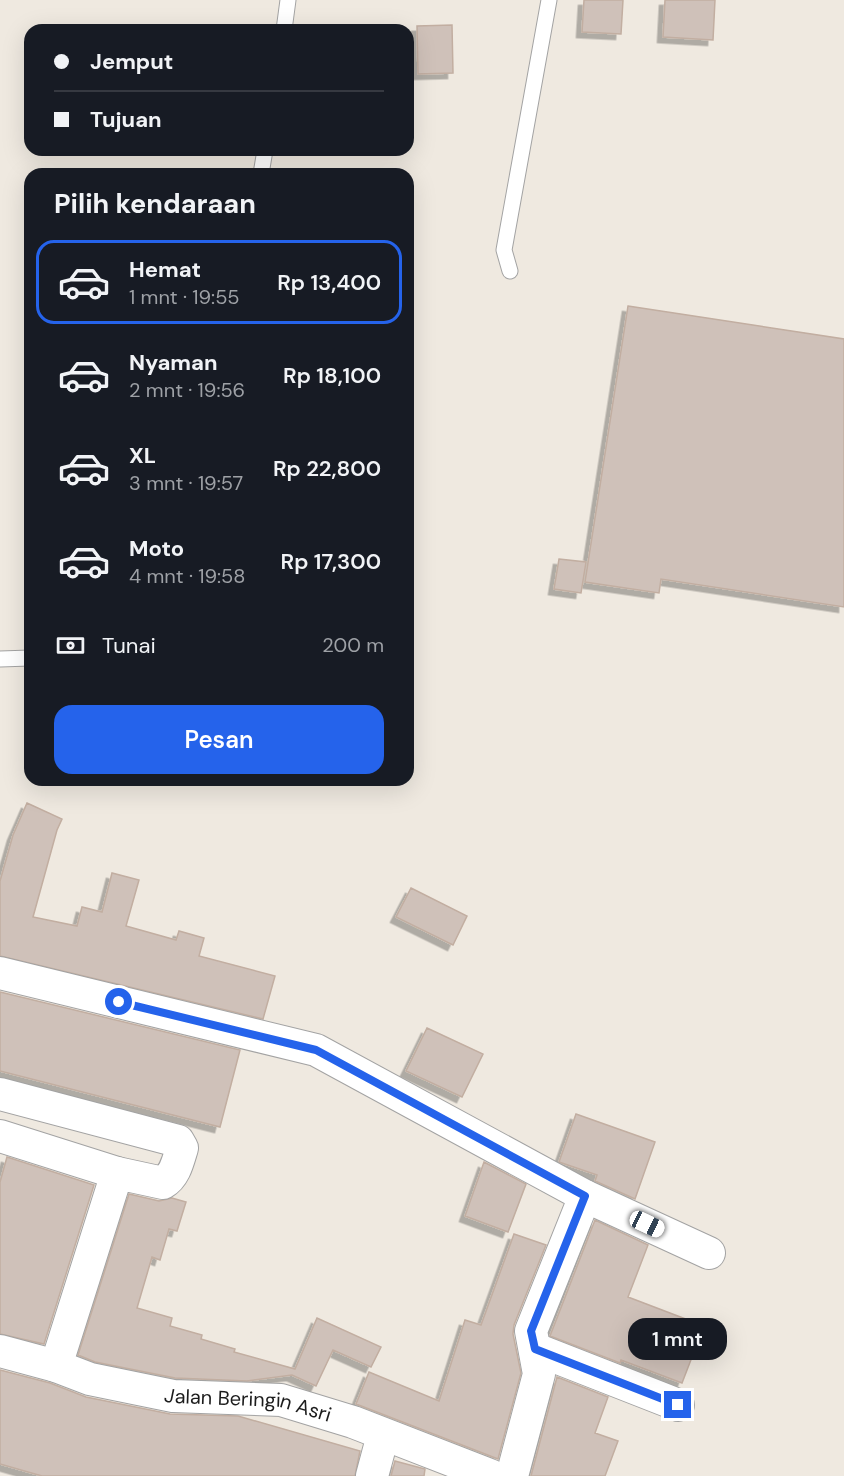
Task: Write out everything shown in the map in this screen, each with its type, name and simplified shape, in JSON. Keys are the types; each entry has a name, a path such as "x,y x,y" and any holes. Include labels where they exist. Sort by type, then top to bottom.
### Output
{"street":[{"path":"0,973 316,1050 585,1196 709,1253"},
{"path":"0,1094 180,1143 182,1148 174,1171 169,1179 163,1182 117,1173 2,1143"},
{"path":"56,1366 117,1173"},
{"path":"512,1476 539,1374 531,1331 585,1196"},
{"path":"535,1349 678,1405"},
{"name":"Jalan Beringin Asri","path":"0,1351 56,1366 90,1379 172,1396 281,1400 353,1422 492,1476"},
{"path":"372,1476 383,1435"}],"lane":[{"path":"285,24 288,0"},
{"path":"510,271 504,250 549,0"},
{"path":"0,659 24,658"}],"building":[{"path":"584,0 623,0 621,34 582,32"},
{"path":"665,0 715,0 713,40 663,37"},
{"path":"452,25 453,73 418,74 417,26"},
{"path":"628,306 844,339 844,607 661,579 659,593 585,582"},
{"path":"559,559 586,562 581,593 554,589"},
{"path":"27,803 62,819 33,917 77,926 82,907 102,912 112,873 139,880 126,926 176,940 179,931 204,938 199,956 275,976 263,1019 0,956 0,881 13,835"},
{"path":"411,888 467,916 453,945 396,917"},
{"path":"0,992 240,1050 220,1127 0,1071"},
{"path":"427,1028 483,1054 462,1097 406,1071"},
{"path":"576,1114 655,1142 635,1199 595,1181 597,1175 559,1162"},
{"path":"7,1157 94,1185 44,1344 0,1334 0,1182"},
{"path":"484,1162 526,1184 508,1232 465,1216"},
{"path":"129,1194 159,1201 172,1198 186,1202 177,1231 169,1229 160,1260 152,1257 137,1308 172,1318 170,1326 202,1335 201,1339 235,1349 234,1352 295,1369 317,1318 381,1347 371,1367 333,1350 316,1386 292,1375 247,1381 175,1378 95,1362 78,1355"},
{"path":"595,1220 648,1245 628,1297 704,1326 682,1383 621,1360 620,1363 550,1336"},
{"path":"514,1234 546,1245 514,1325 513,1334 521,1373 498,1459 356,1404 369,1372 439,1401 465,1320 481,1325"},
{"path":"0,1370 50,1383 86,1397 170,1414 238,1416 360,1451 355,1476 42,1476 0,1464"},
{"path":"557,1377 608,1397 595,1433 618,1441 605,1476 531,1476"},
{"path":"395,1461 425,1469 424,1476 391,1476"}],"route":[{"path":"119,1002 316,1050 585,1196 531,1331 535,1349 678,1405"}]}
